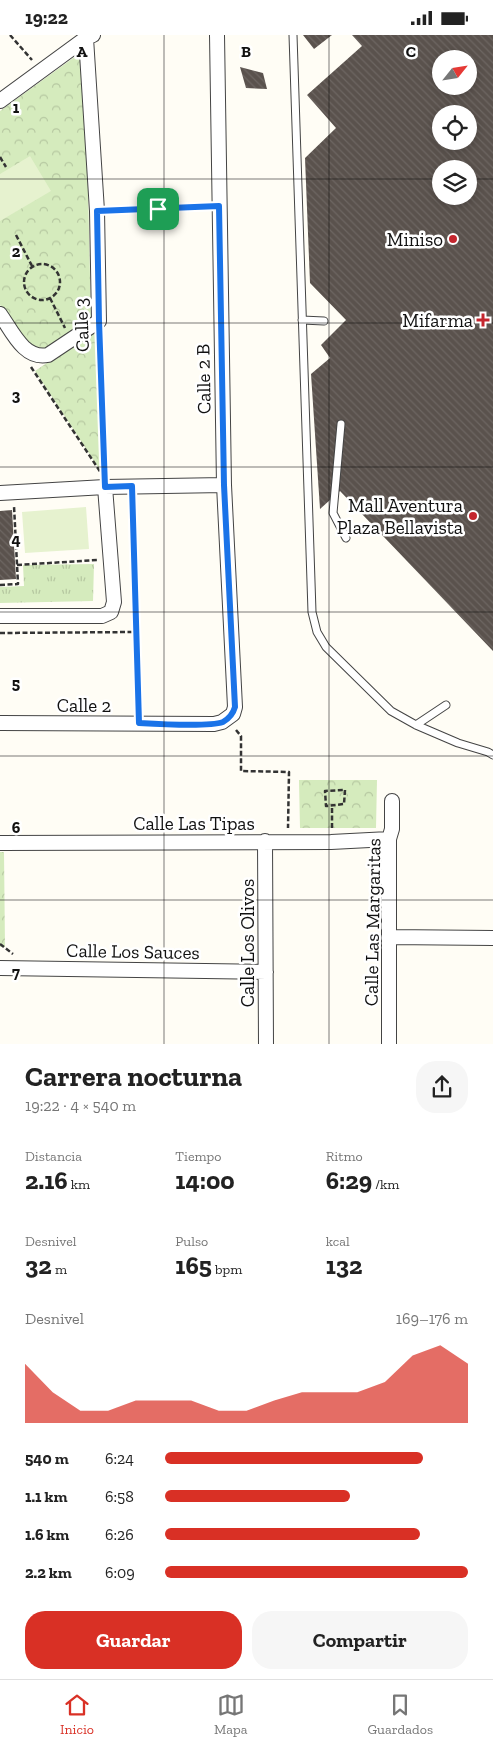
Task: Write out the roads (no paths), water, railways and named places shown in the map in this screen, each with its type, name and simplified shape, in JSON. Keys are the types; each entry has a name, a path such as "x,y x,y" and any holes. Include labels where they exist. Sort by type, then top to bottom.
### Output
{"street":[{"name":"Calle 2 B","path":"217,35 224,485 235,707 233,714 228,719"},
{"path":"0,101 89,36"},
{"name":"Calle 3","path":"0,314 22,346 30,353 39,357 48,355 99,321 97,211 89,36"},
{"path":"0,616 102,616 111,611 114,602 105,480"},
{"path":"7,493 105,480 132,486 224,485"},
{"name":"Calle 2","path":"0,723 214,724 228,719"},
{"name":"Calle Las Margaritas","path":"389,1044 389,839 392,829 392,801"},
{"name":"Calle Las Tipas","path":"0,843 331,842 389,839"},
{"name":"Calle Los Olivos","path":"265,841 266,1044"},
{"path":"389,937 493,937"},
{"name":"Calle Los Sauces","path":"0,968 266,972"}],"lane":[{"path":"293,35 312,612 317,632 326,647 391,711 416,725 458,743 493,755"},
{"path":"302,320 324,321"},
{"path":"341,424 333,513 346,539"},
{"path":"416,725 446,705"}],"place":[{"name":"Miniso","path":"453,239"},
{"name":"Mifarma","path":"483,320"},
{"name":"Mall Aventura Plaza Bellavista","path":"473,516"}]}
